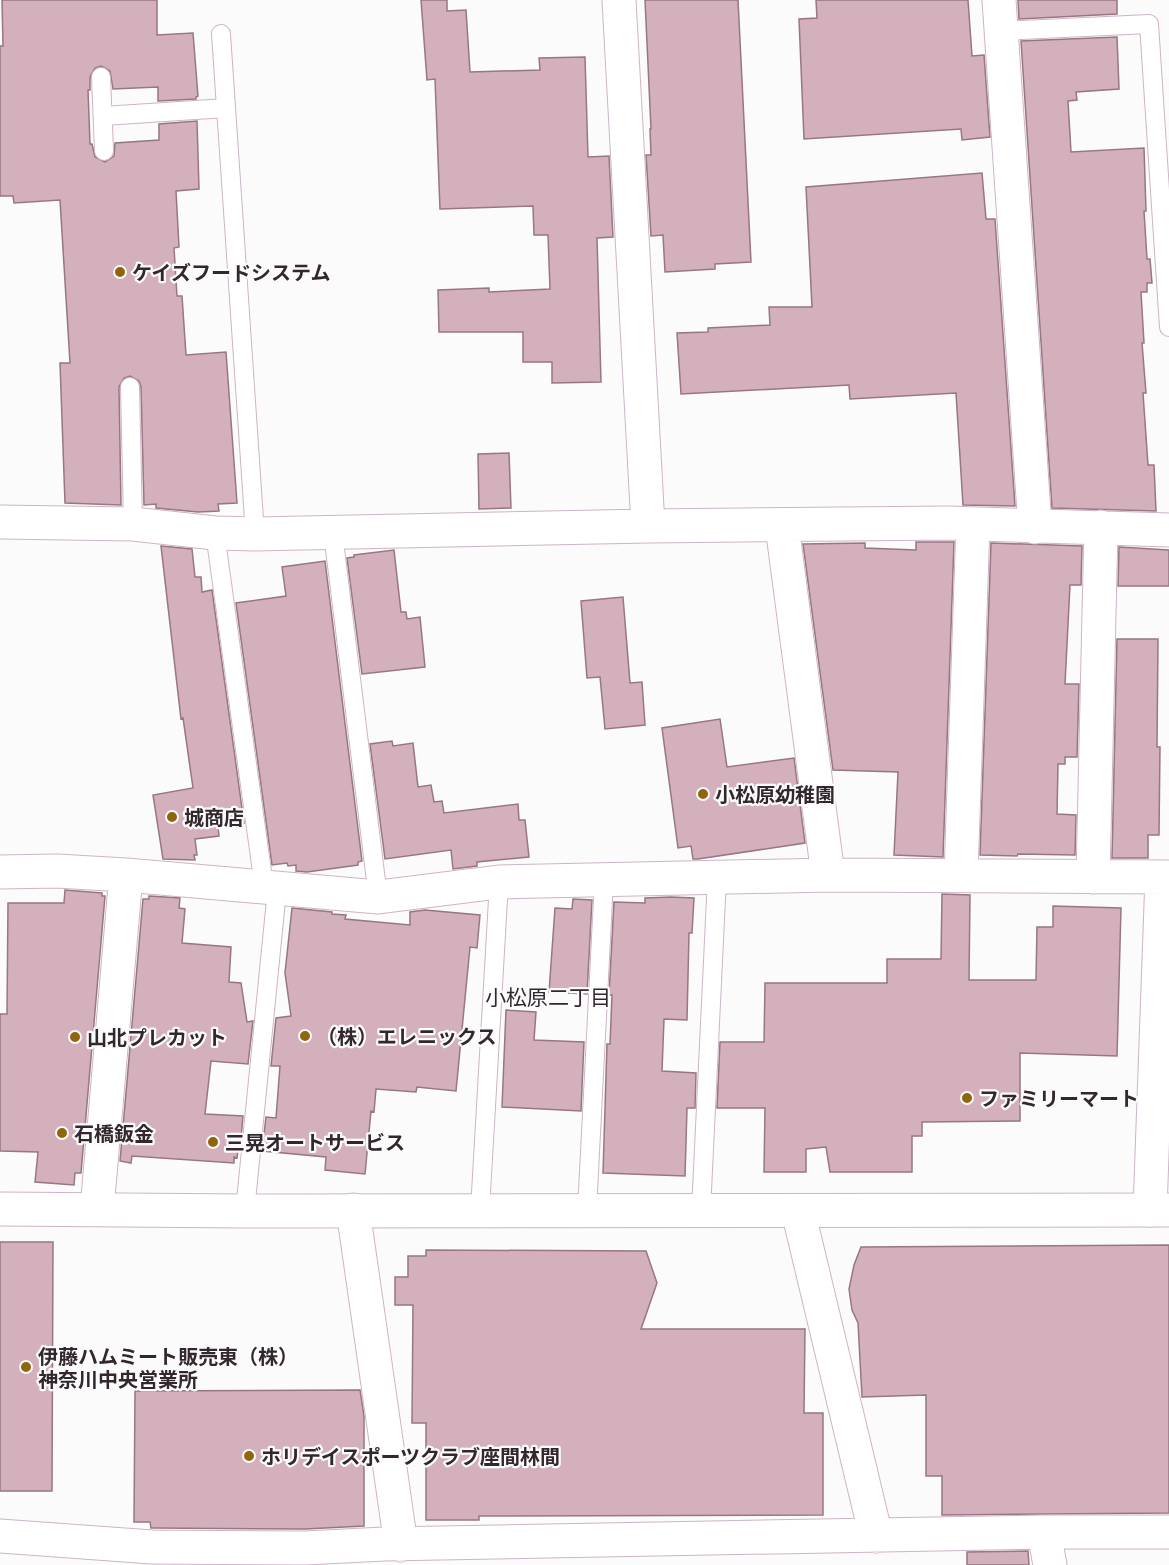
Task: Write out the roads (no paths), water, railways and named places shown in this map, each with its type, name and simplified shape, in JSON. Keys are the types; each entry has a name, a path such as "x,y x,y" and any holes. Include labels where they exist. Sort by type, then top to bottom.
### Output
{"street":[{"path":"619,0 648,525"},
{"path":"1000,16 1035,527"},
{"path":"0,522 133,524 215,533 255,534 648,525 973,524 1169,530"},
{"path":"961,875 973,524"},
{"path":"782,526 828,875"},
{"path":"1093,877 1101,527"},
{"path":"0,872 57,871 126,875 378,897 499,882 828,875 1165,877 1160,1210 0,1209"},
{"path":"97,1209 126,875"},
{"path":"353,1210 391,1551"},
{"path":"798,1211 876,1536"},
{"path":"1044,1532 1050,1565"},
{"path":"0,1536 153,1556 306,1557 391,1551 876,1536 1169,1532"}],"lane":[{"path":"1000,16 1149,24 1169,327"},
{"path":"221,34 255,534"},
{"path":"101,77 104,151"},
{"path":"103,116 226,108"},
{"path":"130,387 133,524"},
{"path":"215,533 264,886 276,900 246,1211"},
{"path":"333,533 378,897"},
{"path":"701,1211 717,878"},
{"path":"587,1211 604,880"},
{"path":"480,1210 499,882"}],"place":[{"name":"ケイズフードシステム","path":"120,272"},
{"name":"小松原幼稚園","path":"703,794"},
{"name":"城商店","path":"172,817"},
{"name":"（株）エレニックス","path":"305,1036"},
{"name":"山北プレカット","path":"75,1037"},
{"name":"ファミリーマート","path":"967,1098"},
{"name":"石橋鈑金","path":"62,1133"},
{"name":"三晃オートサービス","path":"213,1142"},
{"name":"伊藤ハムミート販売東（株） 神奈川中央営業所","path":"26,1367"},
{"name":"ホリデイスポーツクラブ座間林間","path":"249,1456"}],"district":[{"name":"小松原二丁目","path":"548,996"}]}
